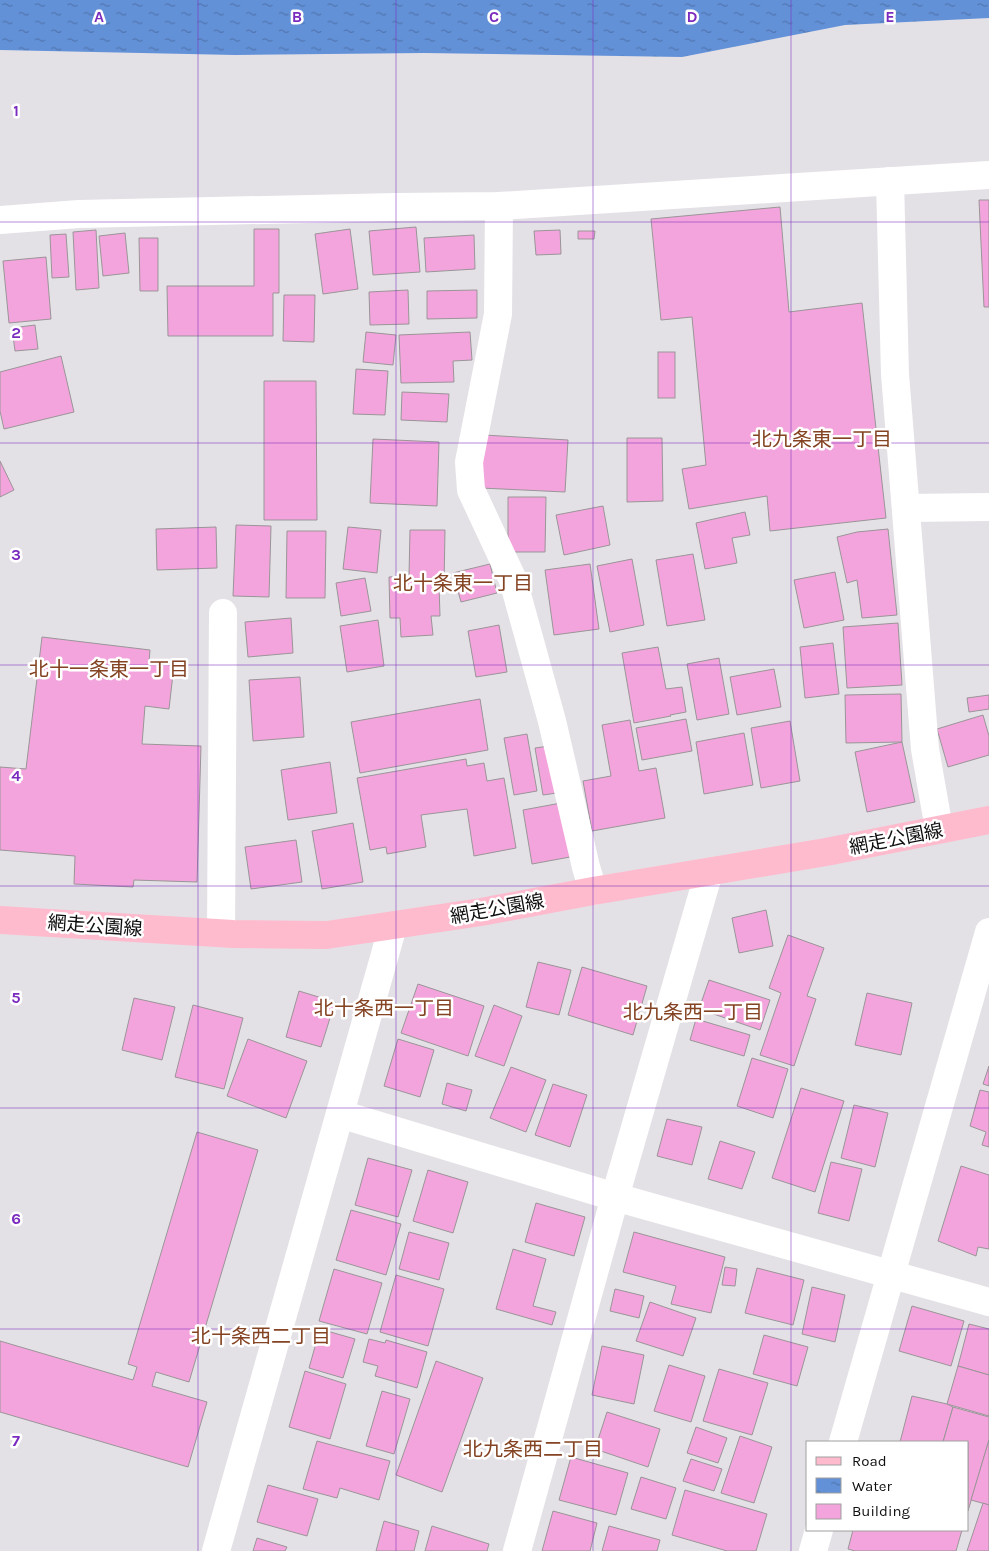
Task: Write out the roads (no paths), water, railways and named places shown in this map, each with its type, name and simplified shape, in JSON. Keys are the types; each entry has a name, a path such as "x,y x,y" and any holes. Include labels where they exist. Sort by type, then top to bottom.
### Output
{"main road":[{"name":"網走公園線","path":"0,920 221,933 327,936 481,912 826,852 989,820"}],"street":[{"path":"0,220 79,214 499,206 989,175"},
{"path":"890,182 895,374 925,749 939,829"},
{"path":"499,206 498,314 469,462 471,490 513,580 552,721 593,891"},
{"path":"906,508 989,507"},
{"path":"221,933 224,613"},
{"path":"517,1551 615,1197 709,872"},
{"path":"216,1551 393,926"},
{"path":"843,1441 989,932"},
{"path":"340,1114 615,1197 989,1302"},
{"path":"813,1551 819,1531"}],"water":[{"path":"0,0 989,0 989,18 845,25 682,57 424,53 235,55 0,50"}],"district":[{"name":"北九条東一丁目","path":"822,439"},
{"name":"北十条東一丁目","path":"463,583"},
{"name":"北十一条東一丁目","path":"109,669"},
{"name":"北十条西一丁目","path":"384,1008"},
{"name":"北九条西一丁目","path":"693,1012"},
{"name":"北十条西二丁目","path":"261,1336"},
{"name":"北九条西二丁目","path":"533,1449"}]}
